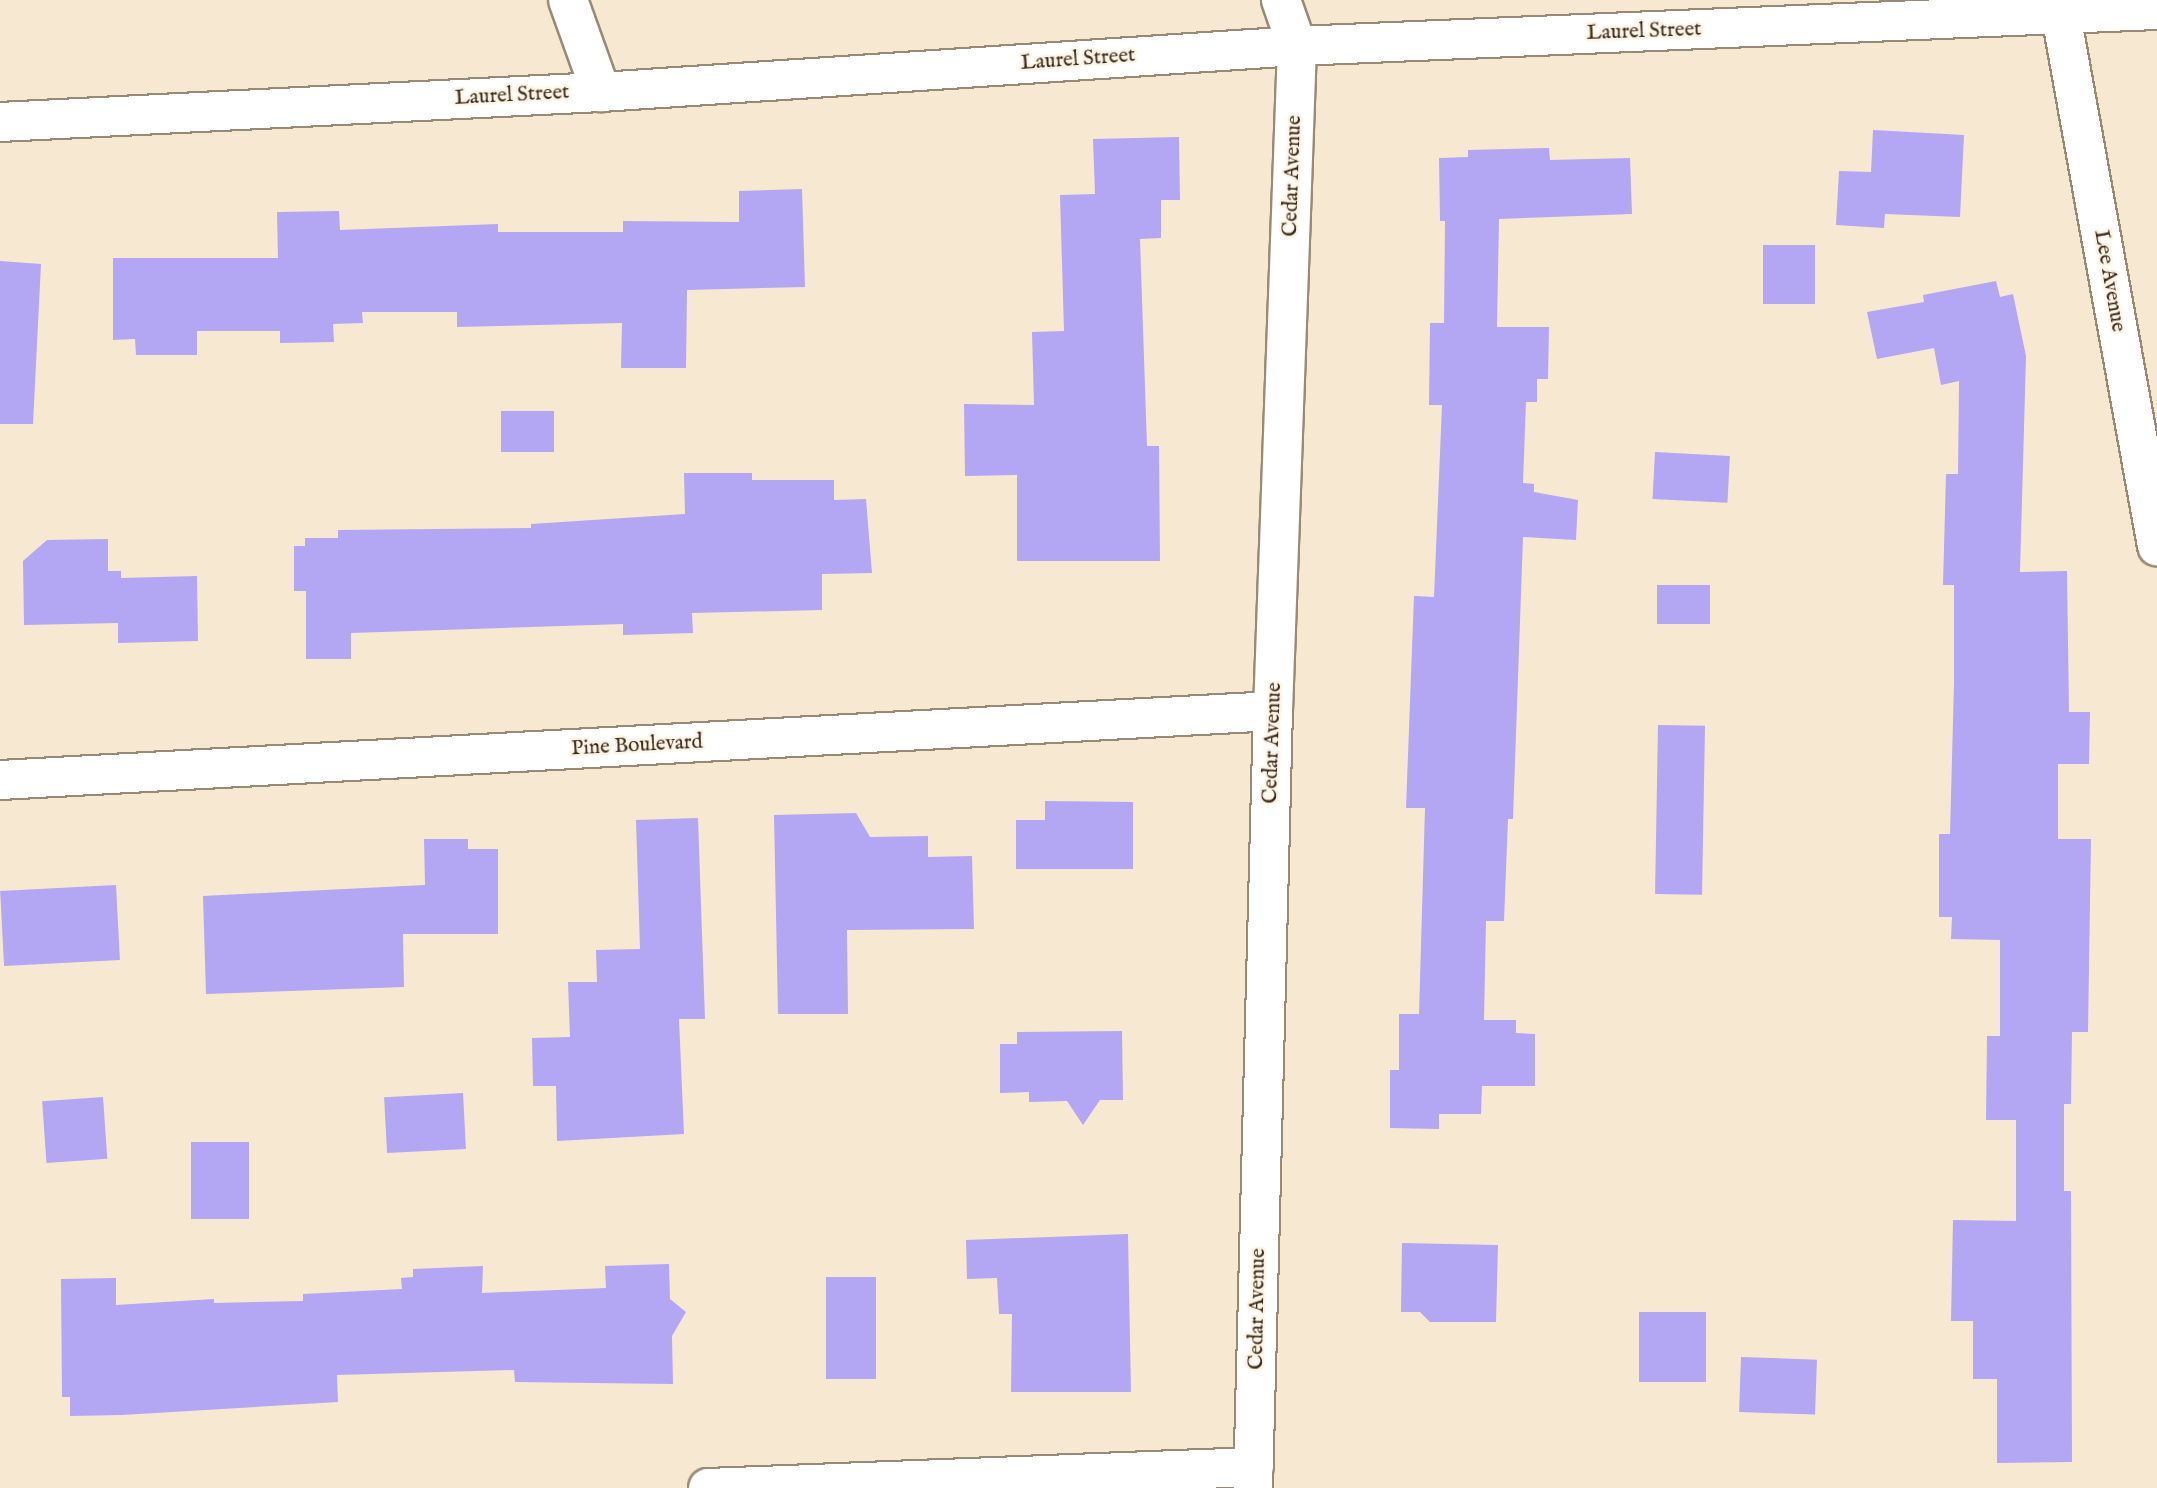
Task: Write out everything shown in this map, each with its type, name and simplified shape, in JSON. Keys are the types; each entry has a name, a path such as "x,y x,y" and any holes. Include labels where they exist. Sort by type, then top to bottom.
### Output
{"street":[{"path":"568,0 601,92"},
{"name":"Cedar Avenue","path":"1254,1477 1273,711 1297,46 1281,0"},
{"name":"Laurel Street","path":"0,122 601,92 1297,46 2157,10"},
{"name":"Lee Avenue","path":"2061,15 2157,546"},
{"name":"Pine Boulevard","path":"0,780 1273,711"},
{"path":"708,1488 1254,1477"}],"building":[{"path":"1873,130 1964,135 1960,217 1885,214 1884,228 1836,225 1839,171 1871,172"},
{"path":"1179,137 1180,200 1161,200 1161,238 1140,239 1147,446 1159,446 1160,561 1017,561 1017,475 965,476 964,404 1034,405 1032,332 1064,331 1060,195 1095,194 1093,139"},
{"path":"1549,148 1550,160 1630,158 1632,214 1499,219 1497,327 1549,327 1548,379 1537,379 1537,402 1526,402 1523,483 1534,484 1534,492 1578,500 1576,540 1523,537 1513,819 1508,819 1504,921 1486,921 1484,1020 1516,1020 1516,1033 1535,1034 1535,1086 1482,1086 1481,1114 1439,1114 1439,1129 1390,1128 1390,1070 1399,1070 1399,1014 1419,1014 1425,808 1406,808 1414,596 1434,597 1442,405 1429,405 1430,323 1444,323 1445,221 1440,221 1439,158 1468,157 1468,150"},
{"path":"802,189 805,287 687,290 686,368 621,368 622,323 457,327 457,312 362,312 363,323 333,324 334,342 280,343 280,331 197,331 197,355 136,355 135,339 113,340 113,258 278,258 277,212 339,211 340,230 498,224 498,232 623,232 623,221 739,222 739,191"},
{"path":"1763,245 1815,245 1815,304 1763,304"},
{"path":"0,261 41,264 33,424 0,424"},
{"path":"1996,281 2000,297 2013,294 2026,356 2020,572 2067,571 2069,712 2090,712 2089,764 2058,764 2058,839 2091,839 2088,1032 2072,1032 2071,1104 2064,1104 2064,1191 2071,1191 2072,1462 1997,1463 1997,1379 1973,1379 1973,1321 1951,1321 1953,1220 2016,1221 2016,1120 1986,1120 1987,1036 2000,1036 2000,940 1951,939 1952,917 1939,917 1939,834 1950,834 1954,683 1954,585 1943,585 1946,474 1958,474 1959,381 1941,385 1934,348 1877,359 1867,312 1924,302 1923,295"},
{"path":"501,411 554,411 554,452 501,452"},
{"path":"1655,452 1730,456 1727,503 1653,499"},
{"path":"684,473 752,473 752,480 834,480 834,500 866,499 872,573 822,574 822,610 692,613 693,633 623,635 623,624 351,633 351,659 306,659 306,591 294,591 294,546 305,546 305,538 338,538 338,530 531,528 531,524 685,514"},
{"path":"108,539 108,571 121,571 121,578 197,576 198,641 118,643 118,623 24,625 23,561 47,540"},
{"path":"1657,585 1710,585 1710,624 1657,624"},
{"path":"1658,725 1705,726 1702,895 1655,894"},
{"path":"1045,801 1133,802 1133,869 1016,869 1016,820 1045,820"},
{"path":"856,813 870,837 928,836 928,857 972,856 974,929 847,930 848,1014 778,1014 774,815"},
{"path":"698,818 705,1019 679,1019 684,1134 557,1141 556,1086 533,1086 532,1038 570,1037 568,982 597,982 596,950 640,949 636,820"},
{"path":"424,839 468,839 468,849 498,849 498,934 403,934 404,987 206,994 203,896 425,885"},
{"path":"116,885 120,960 4,966 0,891"},
{"path":"1122,1031 1123,1100 1100,1100 1083,1125 1067,1101 1029,1102 1029,1092 1000,1093 1000,1044 1017,1044 1017,1032"},
{"path":"463,1093 466,1149 387,1153 384,1097"},
{"path":"103,1097 107,1159 46,1163 42,1101"},
{"path":"191,1142 249,1142 249,1219 191,1219"},
{"path":"1128,1234 1131,1392 1011,1392 1012,1314 999,1314 997,1278 967,1279 966,1240"},
{"path":"1402,1243 1498,1245 1496,1322 1430,1322 1420,1312 1401,1312"},
{"path":"669,1264 670,1299 686,1312 672,1336 673,1384 515,1382 514,1370 337,1375 338,1402 122,1415 70,1416 70,1397 62,1397 61,1279 116,1278 116,1305 214,1299 214,1303 303,1301 303,1294 402,1289 401,1278 413,1277 413,1269 483,1266 482,1293 606,1288 605,1266"},
{"path":"826,1277 876,1277 876,1379 826,1379"},
{"path":"1639,1312 1706,1312 1706,1382 1639,1382"},
{"path":"1741,1357 1817,1360 1815,1415 1739,1412"}]}
